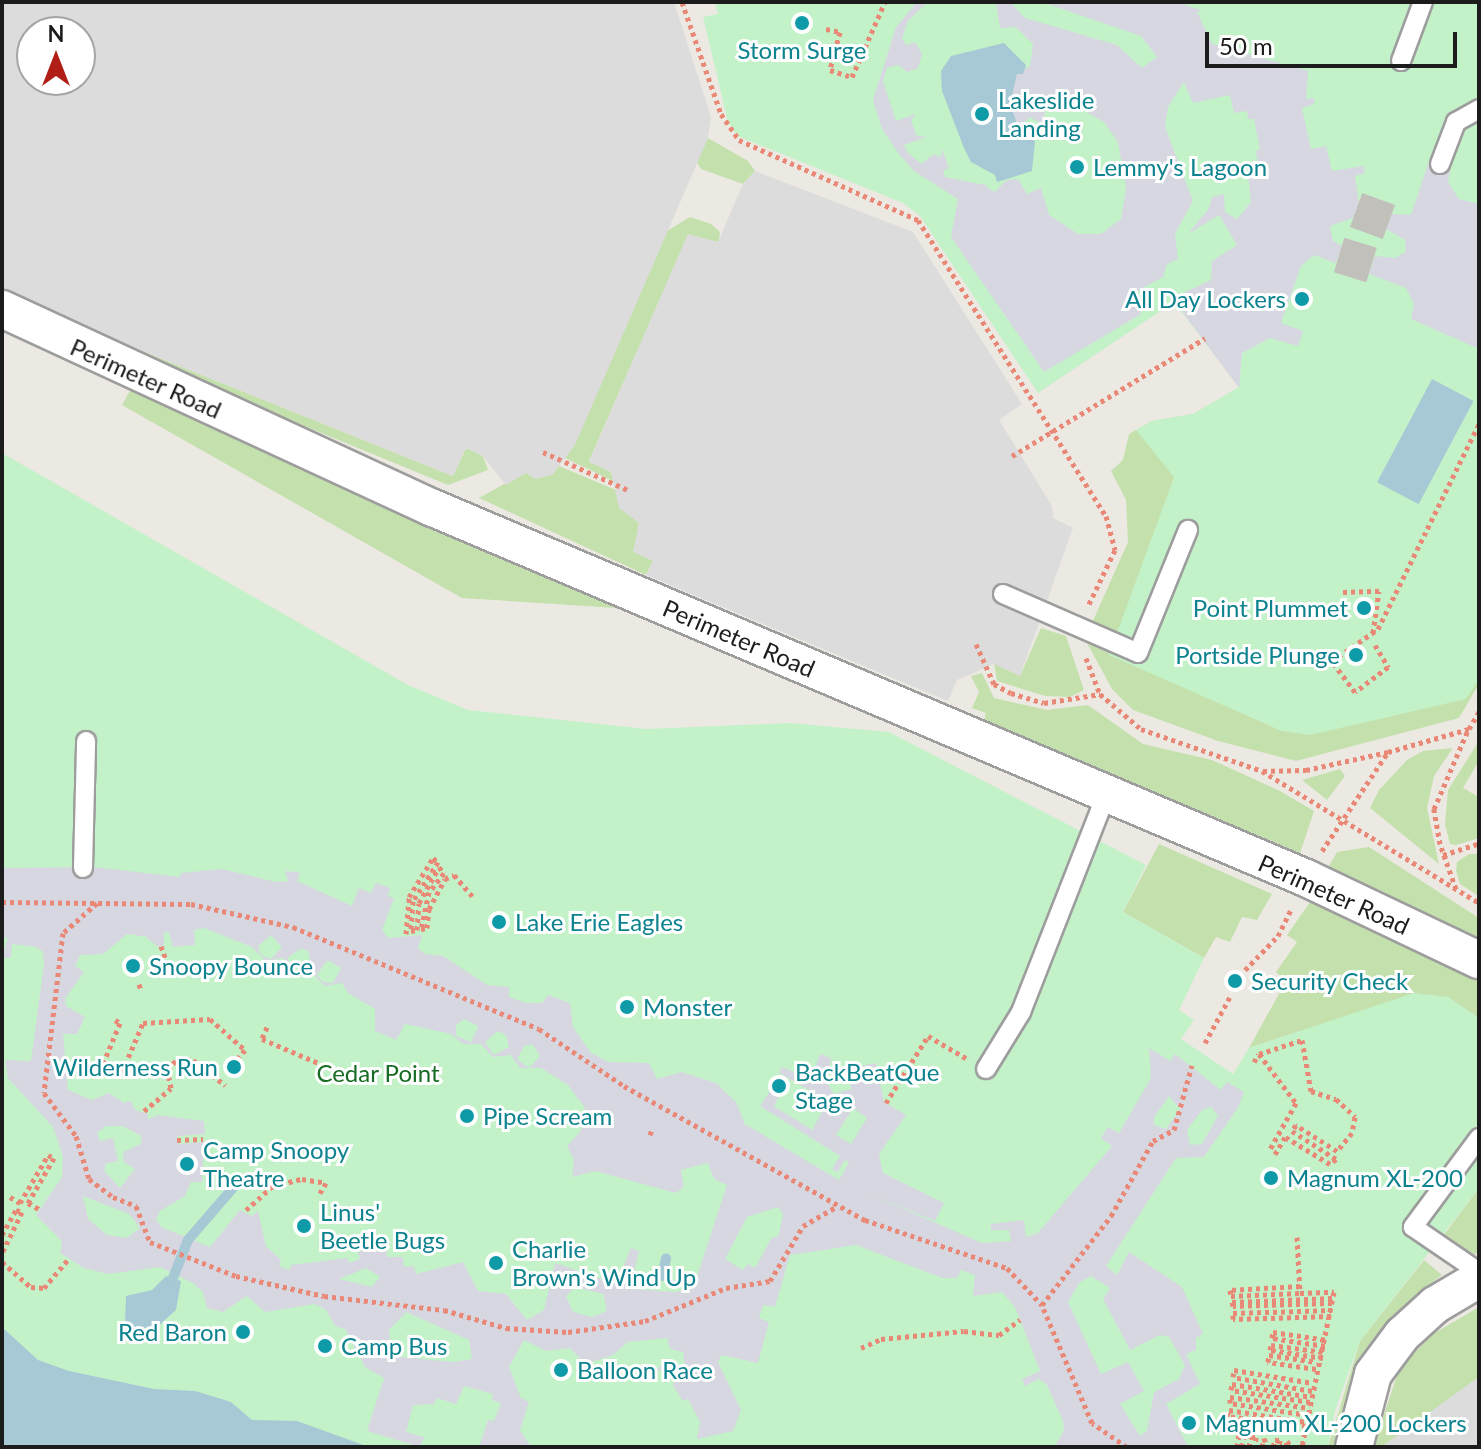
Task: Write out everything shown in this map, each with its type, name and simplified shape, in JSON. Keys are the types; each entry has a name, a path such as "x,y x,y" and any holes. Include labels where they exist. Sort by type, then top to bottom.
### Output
{"street":[{"name":"Perimeter Road","path":"2,309 433,508 1306,878 1479,960"},
{"path":"1354,1447 1373,1374 1395,1344 1435,1305 1479,1279"}],"lane":[{"path":"1401,61 1423,2"},
{"path":"1440,164 1456,122 1479,109"},
{"path":"1003,594 1138,653 1188,530"},
{"path":"83,868 86,741"},
{"path":"986,1069 1021,1012 1106,795"},
{"path":"1479,1138 1413,1227 1479,1272"}],"path":[{"path":"682,2 721,114 739,140 918,220 1106,516 1115,550 1081,628 1100,694 1141,729 1262,771 1479,903"},
{"path":"826,29 840,32 830,70 852,77 885,2"},
{"path":"1012,456 1054,436 1205,338"},
{"path":"1375,645 1388,667 1355,692 1332,661 1368,639 1427,537 1479,424"},
{"path":"543,452 630,491"},
{"path":"1343,592 1379,591 1373,633"},
{"path":"976,644 994,684 1011,693 1044,703 1100,694"},
{"path":"1457,890 1443,855 1434,809 1479,712"},
{"path":"1262,771 1306,770 1388,752 1469,729"},
{"path":"1340,819 1388,752"},
{"path":"1443,855 1479,843"},
{"path":"406,934 409,897 433,858 438,862 413,901 411,931 417,930 419,903 439,867 444,873 429,892 421,929 427,928 432,900 445,879 454,875 472,896"},
{"path":"2,902 191,904 293,927 539,1029 624,1086 837,1206 865,1220 1007,1268 1042,1305 1092,1423 1127,1447"},
{"path":"97,903 63,933 44,1093 76,1136 89,1179 113,1197 136,1206 150,1242 236,1276 324,1296 444,1310 506,1328 568,1332 645,1321 726,1288 770,1281 803,1226 837,1206"},
{"path":"161,946 168,965 165,977"},
{"path":"1205,1043 1231,995"},
{"path":"115,1020 120,1023 103,1064 122,1072 143,1023 210,1019 245,1050 238,1058"},
{"path":"267,1027 262,1039 349,1076"},
{"path":"886,1103 928,1036 986,1069"},
{"path":"1254,1062 1259,1054 1302,1040 1311,1091 1336,1099 1355,1117 1352,1133 1337,1151 1296,1125 1292,1131 1336,1159 1330,1164 1285,1137 1272,1152 1296,1103 1259,1054"},
{"path":"144,1111 171,1088 167,1069 179,1058 193,1060 225,1085"},
{"path":"1042,1305 1111,1216 1153,1141 1174,1130 1192,1065"},
{"path":"177,1140 203,1139"},
{"path":"10,1197 20,1203 48,1155 54,1158 28,1203 39,1209"},
{"path":"246,1210 273,1186 302,1179 326,1183 320,1193"},
{"path":"2,1235 16,1210 22,1212 2,1253"},
{"path":"1297,1237 1300,1290"},
{"path":"2,1262 31,1287 44,1288 69,1258"},
{"path":"1300,1290 1231,1296 1230,1290 1300,1290 1334,1292 1325,1349 1316,1365 1302,1447"},
{"path":"1232,1302 1332,1307 1233,1306 1232,1302"},
{"path":"1332,1307 1233,1319 1233,1313 1332,1307"},
{"path":"861,1348 881,1339 964,1331 999,1335 1020,1320"},
{"path":"1273,1332 1325,1349 1272,1338 1273,1332"},
{"path":"1271,1345 1325,1349 1270,1350 1271,1345"},
{"path":"1269,1355 1316,1365 1268,1362 1269,1355"},
{"path":"1309,1409 1233,1377 1234,1370 1313,1383"},
{"path":"1232,1384 1309,1409 1231,1390 1232,1384"},
{"path":"1230,1397 1309,1409 1230,1403 1230,1397"},
{"path":"1309,1409 1227,1416 1229,1410 1309,1409"}],"green space":[{"path":"715,2 1479,2 1479,679 1466,699 1310,735 1282,731 1109,655 1174,477 1136,430 1152,421 1193,414 1239,387 1174,302 1038,393 920,216 903,203 737,136 728,122 703,17 718,14"},
{"path":"708,138 748,161 755,171 743,184 701,169 696,161"},
{"path":"690,217 711,224 720,232 719,242 688,235 589,461 611,472 613,481 565,458 667,231"},
{"path":"23,303 453,476 466,448 483,456 488,470 448,485 180,375"},
{"path":"1270,338 1117,634 1092,623 1128,542 1126,500 1111,471 1123,460 1129,434 1152,421 1193,414 1239,388"},
{"path":"131,389 446,536 501,543 631,609 462,598 122,405"},
{"name":"Cedar Point","path":"2,453 408,685 468,710 647,729 790,723 889,732 1146,865 1123,912 1204,958 1179,1010 1194,1020 1181,1039 1233,1074 1249,1048 1414,993 1448,997 1479,1018 1479,1188 1360,1341 1335,1411 1328,1447 2,1447"},
{"path":"559,466 616,490 639,523 637,539 653,561 646,575 479,498 526,472 552,475"},
{"path":"1041,628 1066,636 1084,690 1070,697 1045,696 997,681 994,663 1020,676"},
{"path":"1087,643 1282,731 1465,699 1479,679 1479,684 1459,718 1296,761 1218,741 1133,710 1112,689"},
{"path":"982,673 994,698 1047,710 1088,705 1143,744 1212,760 1280,791 1314,811 1300,853 984,720 986,713 972,708 979,692 971,676"},
{"path":"1479,741 1479,761 1463,788 1479,797 1479,838 1450,844 1445,824 1448,790"},
{"path":"1453,748 1434,776 1427,808 1439,864 1370,808 1379,790 1407,760 1423,751"},
{"path":"1340,769 1345,776 1327,800 1302,780"},
{"path":"1159,844 1272,894 1257,920 1242,917 1230,942 1216,937 1204,958 1123,912"},
{"path":"1369,847 1479,918 1479,940 1383,893 1325,873 1337,852"},
{"path":"1469,854 1479,854 1479,896 1460,884 1456,871 1457,862"},
{"path":"1315,895 1479,976 1479,1075 1300,1031 1249,1048 1286,981 1276,972 1297,942 1287,935"},
{"path":"1479,1188 1479,1251 1474,1255 1443,1236"},
{"path":"1424,1260 1442,1275 1411,1299 1359,1367 1337,1447 1328,1447 1360,1341"},
{"path":"1479,1307 1479,1377 1383,1447 1373,1447 1400,1367 1433,1334"}],"shaded area":[{"path":"2,2 674,2 711,117 708,138 575,445 552,475 535,479 526,473 506,485 483,456 466,448 453,476 23,303 2,290"},
{"path":"928,2 908,21 902,38 906,45 915,42 922,54 918,68 907,72 898,65 887,68 883,81 896,121 916,114 911,121 917,136 927,137 904,145 908,153 921,164 934,154 941,157 942,149 949,168 943,171 945,177 985,185 994,192 1007,180 1018,179 1027,194 1041,188 1049,215 1078,234 1101,234 1121,219 1126,189 1118,142 1104,122 1062,98 1046,105 1043,124 1029,117 1019,131 1010,104 1012,89 1017,73 1030,66 1033,44 1016,27 1000,28 996,2 1010,2 1025,18 1117,45 1142,68 1157,57 1141,36 1042,2 1179,2 1202,11 1197,12 1212,44 1308,71 1306,99 1314,98 1314,104 1302,108 1311,149 1326,146 1332,171 1364,166 1365,173 1355,176 1359,203 1353,218 1330,226 1333,241 1342,246 1336,263 1314,255 1301,266 1281,323 1303,331 1298,346 1270,338 1242,353 1239,388 1172,298 1211,280 1212,261 1237,245 1219,215 1188,234 1209,208 1212,197 1224,194 1225,212 1237,219 1251,202 1247,167 1258,165 1256,151 1260,149 1254,119 1248,119 1247,111 1234,113 1230,95 1193,103 1184,82 1168,107 1165,127 1193,201 1175,234 1178,259 1167,264 1163,277 1135,292 1141,314 1044,372 951,237 958,199 914,171 882,129 873,100 896,27 916,3"},
{"path":"1429,161 1451,167 1448,182 1459,199 1479,204 1479,349 1411,319 1414,304 1406,288 1369,274 1375,256 1396,258 1406,251 1405,240 1386,229 1392,214 1411,215"},
{"path":"755,171 913,232 1022,404 999,420 1052,506 1053,518 1073,528 1020,676 994,664 957,680 948,701 646,575 653,561 633,552 639,523 619,508 611,472 589,462 688,234 718,242 743,184"},
{"path":"94,867 180,877 181,873 222,869 276,882 288,881 285,871 296,872 300,873 297,881 352,906 359,888 371,893 376,883 390,888 388,896 394,898 382,930 388,938 422,935 418,948 425,954 443,956 487,985 509,987 509,997 526,1003 542,1003 548,995 570,1003 573,1027 591,1053 609,1062 649,1063 657,1079 682,1072 716,1083 736,1102 745,1124 839,1180 849,1162 845,1160 838,1172 832,1169 840,1156 760,1106 770,1091 779,1096 774,1106 812,1130 828,1101 779,1073 782,1067 811,1079 820,1054 831,1058 827,1083 834,1094 851,1089 850,1068 876,1063 884,1102 906,1115 879,1154 883,1173 944,1203 935,1221 860,1190 982,1243 1011,1241 1009,1230 991,1230 991,1224 1024,1220 1026,1237 1038,1233 1112,1146 1101,1138 1108,1127 1119,1133 1151,1078 1149,1048 1170,1061 1175,1054 1221,1090 1227,1082 1244,1092 1239,1106 1204,1157 1176,1158 1106,1266 1117,1275 1129,1252 1182,1287 1203,1334 1196,1338 1196,1350 1186,1354 1200,1384 1166,1404 1188,1447 1054,1447 1064,1431 1063,1421 1047,1385 1039,1379 1025,1386 1022,1379 1040,1371 1015,1307 1002,1292 973,1296 975,1275 961,1270 957,1278 942,1278 856,1245 790,1255 775,1307 763,1305 759,1318 769,1322 758,1363 721,1355 718,1362 741,1410 733,1431 697,1439 700,1422 688,1399 683,1401 672,1384 679,1380 662,1369 650,1374 665,1363 685,1367 683,1352 670,1349 667,1338 628,1342 613,1355 585,1364 570,1348 546,1351 524,1340 509,1367 521,1398 529,1402 520,1430 531,1447 479,1447 488,1420 494,1421 501,1403 492,1400 493,1394 464,1386 456,1404 437,1398 434,1404 413,1405 406,1432 424,1437 420,1447 367,1431 384,1378 365,1367 345,1329 335,1326 326,1310 315,1304 265,1312 247,1296 223,1312 207,1308 203,1292 193,1283 160,1267 108,1274 84,1268 60,1253 62,1241 36,1215 62,1177 63,1156 53,1127 8,1078 5,1060 31,1061 43,952 36,947 12,944 11,958 2,957 8,938 2,937 2,868","holes":["204,928 252,947 266,961 283,958 295,974 311,972 325,986 342,983 348,993 375,1009 375,1031 396,1040 405,1024 451,1034 463,1044 481,1044 493,1057 511,1055 520,1068 541,1068 568,1085 585,1108 580,1132 567,1146 574,1160 572,1177 595,1171 676,1193 684,1187 681,1170 708,1163 714,1179 727,1185 694,1286 676,1292 630,1289 639,1251 631,1248 616,1284 555,1263 544,1310 527,1320 506,1294 478,1291 463,1262 416,1274 414,1266 404,1267 403,1257 387,1257 386,1239 368,1244 358,1253 360,1259 349,1263 347,1258 291,1265 289,1270 279,1266 281,1260 266,1246 258,1211 252,1216 240,1210 210,1247 161,1227 156,1219 160,1211 185,1196 191,1182 202,1182 204,1142 178,1144 177,1136 205,1134 204,1121 157,1115 148,1120 148,1114 135,1110 131,1101 124,1103 109,1093 92,1100 68,1090 63,1034 77,1034 85,1017 66,1006 65,999 84,972 75,966 80,955 103,954 127,934 145,936 158,947 164,945 164,932 169,933 173,947 195,945 194,930","271,935 282,947 271,959 261,955 258,946","301,948 308,951 311,964 296,972 287,958","327,960 341,968 333,983 323,982 317,975","464,1019 478,1026 471,1042 456,1036 456,1025","498,1031 506,1035 509,1047 494,1055 485,1042","525,1045 533,1045 540,1056 529,1068 517,1059","1169,1096 1180,1109 1166,1129 1154,1125 1154,1117","1211,1107 1218,1116 1202,1144 1190,1145 1187,1130 1202,1110","853,1108 867,1118 851,1144 836,1135","106,1126 123,1126 141,1136 141,1144 123,1152 124,1162 135,1169 120,1188 105,1172 105,1164 118,1161 113,1138 100,1141 97,1133","83,1196 129,1214 140,1228 127,1238 107,1235 88,1219","778,1207 783,1214 779,1235 771,1239 755,1268 748,1264 743,1270 725,1259 747,1217","366,1268 380,1277 372,1287 339,1279","1091,1276 1110,1288 1103,1299 1130,1350 1160,1335 1169,1337 1185,1365 1179,1379 1154,1392 1147,1431 1140,1436 1120,1404 1144,1391 1128,1362 1101,1374 1068,1302 1080,1282","575,1287 603,1294 607,1311 592,1317 573,1312 566,1296","406,1312 469,1340 472,1359 453,1362 401,1357 391,1351 389,1330"]},
{"path":"1479,1377 1479,1447 1383,1447 1384,1445"}],"water":[{"name":"Lakeslide Landing","path":"1004,43 1026,65 1023,74 1017,74 1010,104 1021,135 1035,141 1032,171 997,182 995,175 971,162 942,91 941,71 951,56"},
{"path":"1432,379 1473,401 1419,504 1377,482"},
{"path":"166,1276 181,1281 176,1310 157,1327 138,1330 125,1324 126,1296 152,1290"},
{"path":"2,1327 38,1360 69,1371 154,1389 195,1391 231,1402 252,1420 297,1421 369,1447 2,1447"}],"waterway":[{"path":"173,1278 188,1240 239,1181"},
{"path":"662,1276 666,1258"}],"tunnel":[{"path":"1356,210 1389,222"},
{"path":"1339,255 1372,265"}],"place":[{"name":"Storm Surge","path":"802,23"},
{"name":"Lakeslide Landing","path":"982,114"},
{"name":"Lemmy's Lagoon","path":"1077,167"},
{"name":"All Day Lockers","path":"1302,299"},
{"name":"Point Plummet","path":"1364,608"},
{"name":"Portside Plunge","path":"1356,655"},
{"name":"Lake Erie Eagles","path":"499,922"},
{"name":"Snoopy Bounce","path":"133,966"},
{"name":"Security Check","path":"1235,981"},
{"name":"Monster","path":"627,1007"},
{"name":"Wilderness Run","path":"234,1067"},
{"name":"BackBeatQue Stage","path":"779,1086"},
{"name":"Pipe Scream","path":"467,1116"},
{"name":"Camp Snoopy Theatre","path":"187,1164"},
{"name":"Magnum XL-200","path":"1271,1178"},
{"name":"Linus' Beetle Bugs","path":"304,1226"},
{"name":"Charlie Brown's Wind Up","path":"496,1263"},
{"name":"Red Baron","path":"243,1332"},
{"name":"Camp Bus","path":"325,1346"},
{"name":"Balloon Race","path":"561,1370"},
{"name":"Magnum XL-200 Lockers","path":"1189,1423"}]}
